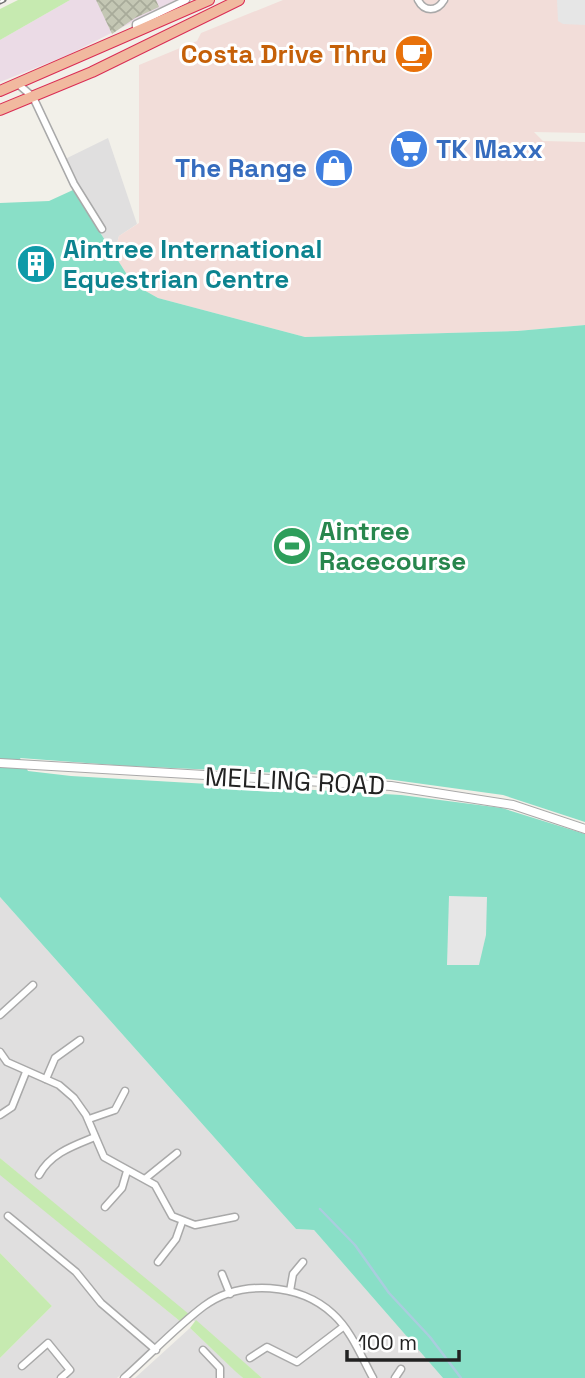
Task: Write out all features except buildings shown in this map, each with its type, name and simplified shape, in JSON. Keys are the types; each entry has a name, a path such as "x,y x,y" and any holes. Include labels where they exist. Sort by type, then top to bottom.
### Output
{"highway":[{"path":"0,91 209,0"},
{"path":"0,110 239,0"}],"street":[{"path":"136,33 136,24 186,0"},
{"path":"418,0 423,7 432,10 444,0"},
{"path":"18,84 33,97 74,184 102,229"},
{"name":"MELLING ROAD","path":"0,763 391,786 513,805 585,829"},
{"path":"0,1015 33,985"},
{"path":"46,1079 55,1058 80,1040"},
{"path":"0,1052 7,1062 46,1079 74,1098 89,1119 104,1157 155,1185 172,1216 195,1225 235,1217"},
{"path":"0,1115 12,1107 26,1072"},
{"path":"89,1119 115,1111 125,1091"},
{"path":"39,1175 46,1163 64,1150 95,1137"},
{"path":"146,1178 177,1153"},
{"path":"105,1207 122,1188 127,1171"},
{"path":"8,1216 75,1272 101,1303 156,1350"},
{"path":"158,1262 176,1239 182,1222"},
{"path":"289,1291 293,1274 303,1262"},
{"path":"222,1274 230,1294"},
{"path":"124,1378 206,1305 230,1294 264,1287 289,1291 316,1302 334,1315 373,1378"},
{"path":"250,1358 267,1347 297,1362 343,1327"},
{"path":"22,1366 48,1343 70,1370 61,1378"},
{"path":"203,1350 220,1368 220,1378"},
{"path":"395,1378 401,1369"}],"shaded area":[{"path":"70,0 176,0 68,55 0,82 0,40"},
{"path":"96,0 156,0 159,7 135,18 112,34"},
{"path":"283,0 585,0 585,133 534,132 543,141 585,142 585,325 517,331 305,337 158,298 133,284 114,254 119,236 139,223 139,65 197,41 201,33"},
{"path":"557,0 585,0 585,25 563,24 558,21"},
{"path":"108,138 137,224 119,236 114,254 70,185 59,162"},
{"path":"449,896 487,897 486,935 479,965 447,965"},
{"path":"0,897 296,1229 314,1230 443,1378 262,1378 0,1158"},
{"path":"0,1174 181,1322 117,1378 0,1378 0,1358 52,1306 0,1253"},
{"path":"190,1328 243,1378 135,1378"}],"green space":[{"path":"18,0 70,0 0,40 0,9"},
{"path":"73,190 133,284 158,298 305,337 517,331 585,325 585,822 503,795 372,777 127,766 20,758 28,771 71,776 401,795 502,808 585,834 585,1378 443,1378 314,1230 296,1229 0,897 0,203 49,201"},
{"path":"0,1158 190,1315 181,1322 0,1175"},
{"path":"0,1253 52,1306 0,1358"},
{"path":"196,1320 262,1378 243,1378 235,1371 190,1328"}],"waterway":[{"path":"320,1209 355,1245 389,1293 430,1337 461,1378"}],"railway":[{"path":"0,2 4,0"}],"place":[{"name":"Costa Drive Thru","path":"414,54"},
{"name":"TK Maxx","path":"409,149"},
{"name":"The Range","path":"334,168"},
{"name":"Aintree International Equestrian Centre","path":"36,264"},
{"name":"Aintree Racecourse","path":"292,546"}]}
